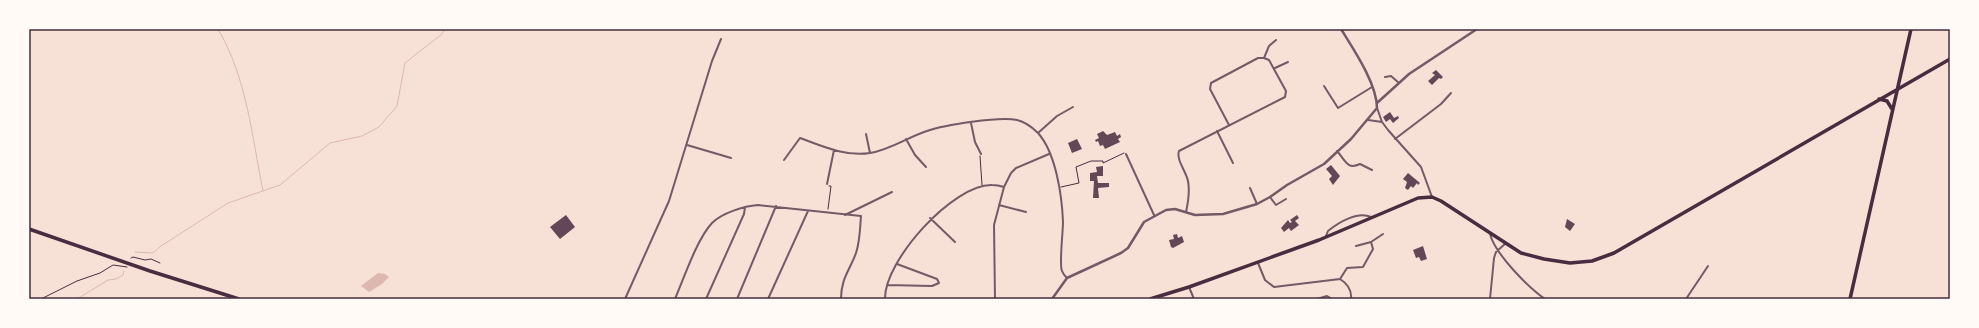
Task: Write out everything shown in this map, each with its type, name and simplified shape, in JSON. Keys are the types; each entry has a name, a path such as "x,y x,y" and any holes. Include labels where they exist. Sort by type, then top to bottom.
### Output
{"highway":[{"path":"1850,299 1911,29"},
{"path":"1150,299 1258,263 1326,237 1418,198 1432,197 1441,201 1521,253 1566,263 1592,261 1614,253 1728,189 1879,99 1950,59"},
{"path":"1879,99 1887,102 1892,108"},
{"path":"29,229 239,299"}],"street":[{"path":"1341,29 1357,55 1372,87 1382,122 1395,139 1421,167 1432,197"},
{"path":"1377,103 1413,71 1477,29"},
{"path":"625,299 644,254 663,218 712,61 721,38"},
{"path":"1264,58 1268,46 1276,40"},
{"path":"1186,212 1188,182 1178,155 1182,149 1285,97 1286,91 1275,68 1269,60 1258,58 1211,83 1210,89 1229,125"},
{"path":"1275,68 1288,62"},
{"path":"1385,77 1391,76 1400,83"},
{"path":"1324,86 1338,108 1372,87"},
{"path":"1395,139 1442,104 1451,93"},
{"path":"1038,133 1057,116 1073,107"},
{"path":"1052,299 1067,278 1121,253 1128,248 1144,222 1154,215 1166,210 1175,209 1195,215 1223,214 1257,204 1270,197 1287,185 1324,164 1351,139 1377,108"},
{"path":"784,160 800,138 834,150 852,154 870,153 890,147 928,130 971,123 1010,119 1023,122 1038,133 1049,154 1059,188 1062,235 1061,267 1067,278"},
{"path":"1368,120 1382,122"},
{"path":"971,123 975,142 981,154"},
{"path":"1217,131 1233,163"},
{"path":"866,134 870,153"},
{"path":"906,139 915,155 926,167"},
{"path":"687,145 731,158"},
{"path":"827,184 834,150"},
{"path":"1337,151 1350,167 1360,164 1372,170"},
{"path":"995,299 994,225 1004,187 1011,173 1016,168 1049,154"},
{"path":"1126,154 1154,215"},
{"path":"885,299 887,286 897,264 912,240 930,218 954,200 982,187 992,185 1004,187"},
{"path":"1250,188 1257,204"},
{"path":"845,215 892,192"},
{"path":"1270,197 1276,205 1286,199"},
{"path":"675,299 706,231 716,220 745,207 758,205 861,216 858,245 854,258 843,280 841,299"},
{"path":"999,205 1026,212"},
{"path":"737,299 776,206"},
{"path":"706,299 744,214 745,207"},
{"path":"768,299 808,211"},
{"path":"1326,237 1328,231 1347,220 1363,215 1372,218"},
{"path":"930,218 955,242"},
{"path":"1490,233 1490,236 1513,270 1532,290 1545,299"},
{"path":"1356,246 1371,242 1383,234"},
{"path":"1340,280 1347,268 1363,267 1373,248 1371,242"},
{"path":"1490,299 1494,258 1499,249 1506,243"},
{"path":"1258,263 1265,280 1274,287 1340,280 1346,284 1350,290 1351,299"},
{"path":"887,286 932,286 939,283 937,279 897,264"},
{"path":"1686,299 1708,266"},
{"path":"1189,287 1194,299"},
{"path":"1317,299 1327,296 1332,299"}],"path":[{"path":"1059,188 1079,183 1076,167 1091,161 1103,161 1103,163 1123,153 1126,154"},
{"path":"981,154 982,187"},
{"path":"827,184 831,186 827,213"},
{"path":"131,258 133,257 145,260 152,259 160,263"},
{"path":"41,299 77,281 100,273 113,265 126,268 128,266"}],"shaded area":[{"path":"378,273 385,274 389,277 382,284 369,292 361,286"}],"building":[{"path":"1436,70 1443,77 1441,79 1439,78 1432,85 1428,81 1435,75 1432,73"},
{"path":"1390,112 1394,118 1398,116 1399,118 1393,123 1390,119 1386,122 1383,117"},
{"path":"1103,131 1107,135 1115,132 1117,136 1120,134 1121,137 1118,139 1120,142 1105,149 1103,145 1100,146 1098,141 1096,142 1095,140 1099,138 1097,134"},
{"path":"1077,139 1082,149 1072,153 1068,143"},
{"path":"1331,165 1340,176 1333,185 1329,179 1332,176 1326,169"},
{"path":"1103,166 1103,176 1097,176 1098,183 1109,183 1109,187 1098,188 1099,198 1093,198 1094,181 1090,181 1090,173 1097,172 1096,167"},
{"path":"1408,173 1420,183 1418,185 1417,183 1413,188 1411,186 1408,190 1405,188 1407,182 1403,179"},
{"path":"566,215 575,227 560,239 550,227"},
{"path":"1297,215 1299,218 1295,221 1299,225 1291,231 1289,228 1284,232 1281,228 1288,220 1290,223 1292,222 1290,220"},
{"path":"1567,219 1575,224 1570,231 1565,227"},
{"path":"1177,234 1178,238 1182,236 1184,242 1173,248 1171,247 1169,240 1174,239 1173,235"},
{"path":"1423,246 1427,259 1421,261 1419,257 1416,258 1413,250"}],"waterway":[{"path":"218,29 236,67 242,88 252,129 263,191"},
{"path":"135,252 153,253 161,246 228,203 280,185 330,143 362,136 379,127 397,106 405,63 442,34 445,29"},
{"path":"77,299 108,280 116,279 123,275 124,271"}]}
